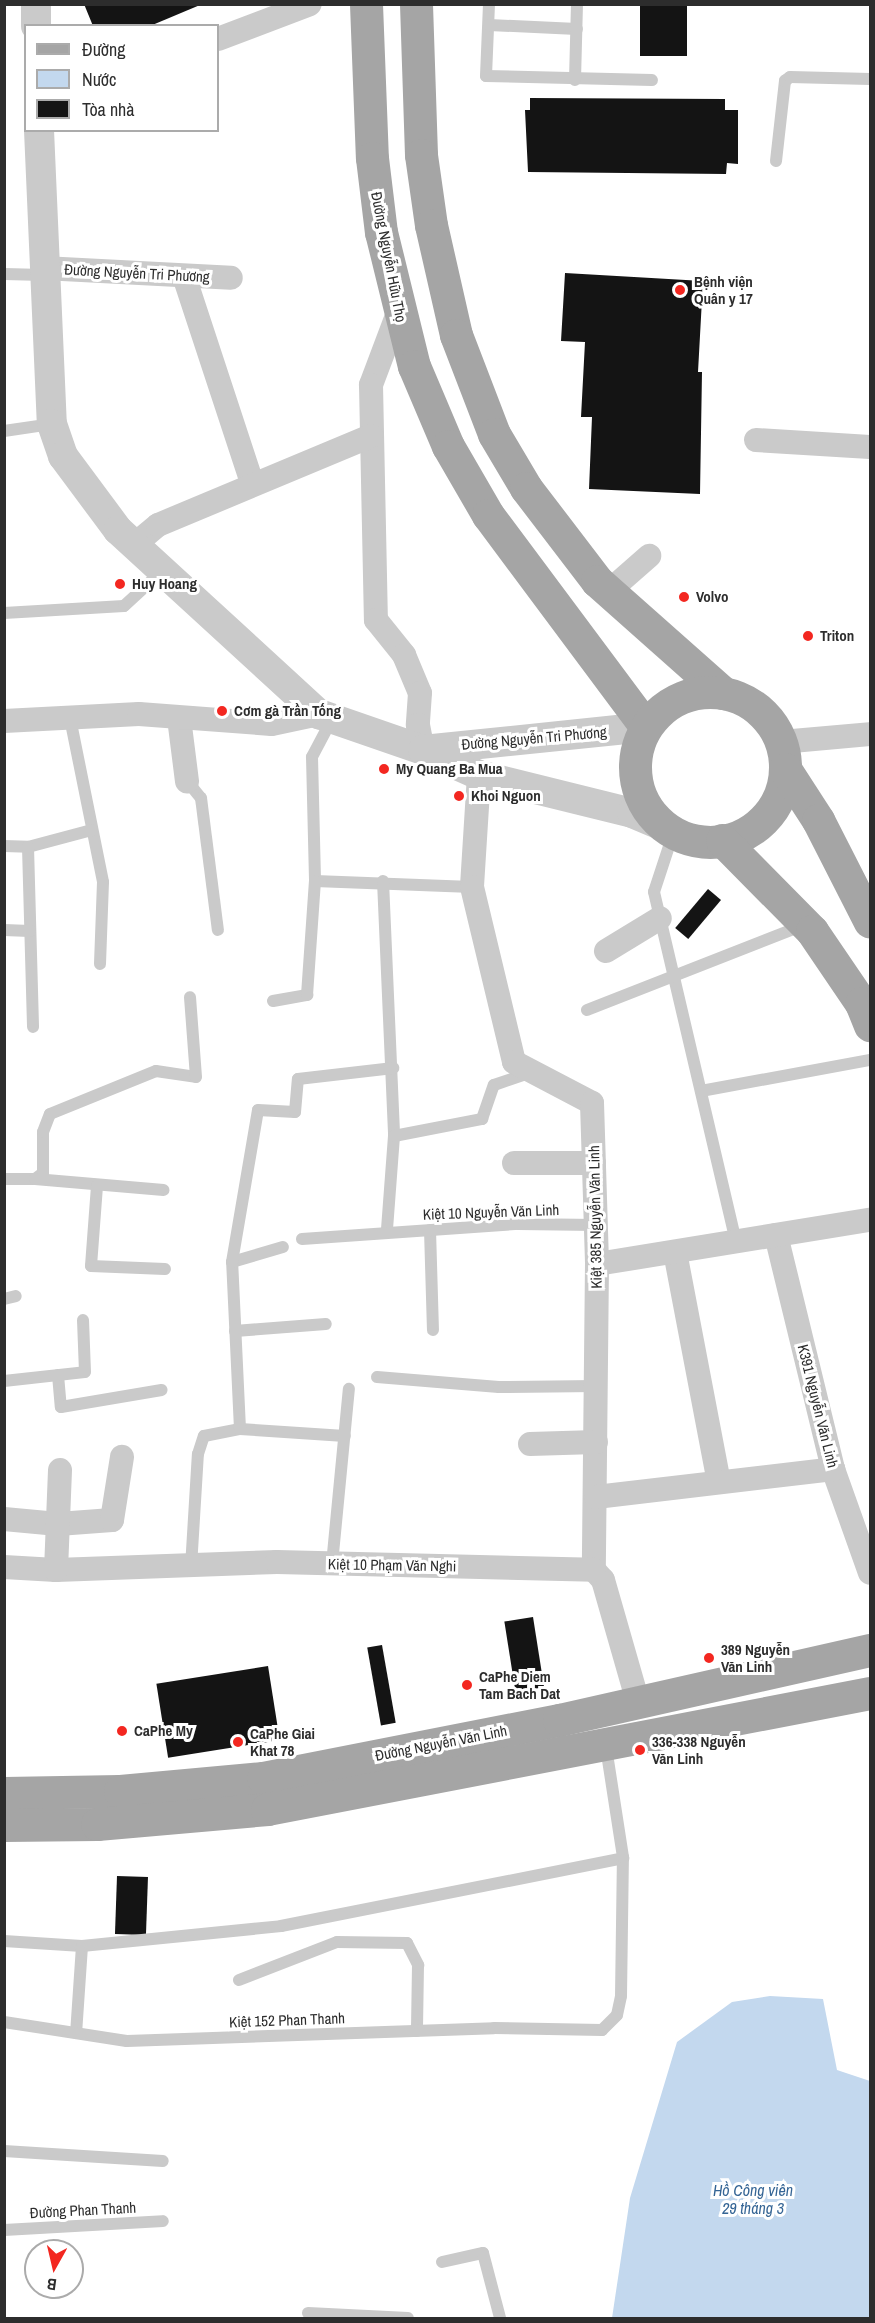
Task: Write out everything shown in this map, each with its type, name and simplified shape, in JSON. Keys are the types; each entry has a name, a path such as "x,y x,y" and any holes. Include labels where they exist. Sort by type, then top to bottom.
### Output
{"main road":[{"name":"Đường Nguyễn Hữu Thọ","path":"366,4 372,158 398,313 414,366 448,446 488,514 646,727"},
{"path":"416,4 421,155 444,292 456,335 494,434 526,488 608,592 723,693 759,710 870,922"},
{"path":"723,693 679,698 646,727 636,753 635,774 650,812 670,829 703,841 739,836 767,816 782,786 783,756"},
{"path":"723,840 806,925 861,1003 870,1025"},
{"name":"Đường Nguyễn Văn Linh","path":"4,1793 179,1787 342,1763 559,1720 870,1650"},
{"path":"4,1825 218,1815 348,1795 870,1693"},
{"path":"559,1720 567,1754"},
{"path":"342,1763 348,1795"}],"street":[{"path":"36,4 36,24"},
{"path":"219,39 310,4"},
{"name":"Đường Nguyễn Tri Phương","path":"39,132 51,424 63,456 92,500 134,545 326,717 423,750 479,775 632,813 670,829"},
{"name":"Đường Nguyễn Tri Phương","path":"44,272 231,278"},
{"path":"184,276 252,483"},
{"path":"398,313 371,385 376,620 404,655 420,693 418,725 423,750"},
{"path":"134,545 158,525 252,483 371,436"},
{"path":"756,440 870,447"},
{"path":"608,592 649,555"},
{"path":"4,721 139,714 272,724 326,717"},
{"path":"180,718 187,781"},
{"name":"Đường Nguyễn Tri Phương","path":"423,750 646,727"},
{"path":"783,756 870,734"},
{"name":"Kiệt 385 Nguyễn Văn Linh","path":"479,775 472,887 514,1062 592,1103 597,1264 594,1570 603,1580 638,1702"},
{"path":"606,951 660,918"},
{"path":"514,1163 594,1163"},
{"path":"597,1264 870,1220"},
{"name":"K391 Nguyễn Văn Linh","path":"777,1235 833,1469 870,1573"},
{"path":"675,1252 719,1482"},
{"path":"530,1444 596,1442"},
{"path":"4,1519 58,1524 112,1520 122,1457"},
{"path":"596,1497 833,1469"},
{"path":"56,1570 60,1470"},
{"name":"Kiệt 10 Phạm Văn Nghi","path":"4,1567 56,1570 332,1564 594,1570"}],"lane":[{"path":"489,4 486,76 575,80 652,80"},
{"path":"575,80 577,4"},
{"path":"489,25 577,28"},
{"path":"776,161 785,81 790,77 870,79"},
{"name":"Đường Nguyễn Tri Phương","path":"4,273 44,272"},
{"path":"4,431 51,424"},
{"path":"4,613 124,606 162,570"},
{"path":"273,1001 307,995 315,881 312,757 326,717"},
{"path":"70,718 103,882 100,964"},
{"path":"187,781 201,798 218,930"},
{"path":"670,829 654,892 736,1242"},
{"path":"4,846 28,847 92,830"},
{"path":"28,847 33,1027"},
{"path":"315,881 383,881 472,887"},
{"path":"383,881 393,1068 394,1136 387,1230"},
{"path":"587,1010 675,978 806,925"},
{"path":"4,930 30,931"},
{"path":"35,1179 44,1173 44,1132 50,1114 156,1071 196,1077 190,997"},
{"path":"701,1091 870,1060"},
{"path":"240,1429 232,1262 258,1110 295,1112 298,1078 393,1068"},
{"path":"394,1136 482,1119 494,1085 532,1071"},
{"path":"4,1179 35,1179 164,1190"},
{"path":"97,1186 92,1266 165,1269"},
{"name":"Kiệt 10 Nguyễn Văn Linh","path":"302,1239 387,1230 596,1225"},
{"path":"430,1230 433,1330"},
{"path":"232,1262 282,1247"},
{"path":"4,1381 85,1372 83,1320"},
{"path":"236,1330 326,1324"},
{"path":"58,1375 62,1407 162,1390"},
{"path":"377,1377 500,1387 596,1386"},
{"path":"332,1564 349,1389"},
{"path":"191,1566 198,1454 204,1436 240,1429 345,1436"},
{"name":"Kiệt 152 Phan Thanh","path":"4,2022 128,2041 417,2031 602,2030 617,2014 623,1857 606,1746"},
{"path":"4,1941 82,1946 281,1926 623,1857"},
{"path":"239,1980 337,1942 407,1943 418,1965 417,2031"},
{"path":"76,2033 82,1946"},
{"path":"4,2151 163,2161"},
{"name":"Đường Phan Thanh","path":"4,2230 163,2221"},
{"path":"442,2262 483,2253 500,2319"},
{"path":"308,2313 408,2319"}],"water":[{"name":"Hồ Công viên 29 tháng 3","path":"770,1996 823,1999 837,2070 870,2081 870,2318 612,2318 630,2198 677,2042 732,2002"}],"building":[{"path":"84,4 200,4 155,24 92,24"},
{"path":"640,4 687,4 687,56 640,56"},
{"path":"530,98 725,99 725,110 738,110 738,164 727,163 726,174 528,172 525,110 530,110"},
{"path":"565,273 703,281 698,372 702,372 700,494 589,489 592,417 581,417 585,342 561,341"},
{"path":"708,889 721,900 688,939 675,928"},
{"path":"533,1617 544,1687 515,1692 504,1622"},
{"path":"382,1645 396,1723 381,1725 367,1648"},
{"path":"268,1666 280,1740 168,1758 156,1684"},
{"path":"117,1876 148,1877 146,1935 115,1934"}],"place":[{"name":"Bệnh viện Quân y 17","path":"680,290"},
{"name":"Huy Hoang","path":"120,584"},
{"name":"Volvo","path":"684,597"},
{"name":"Triton","path":"808,636"},
{"name":"Cơm gà Trần Tống","path":"222,711"},
{"name":"My Quang Ba Mua","path":"384,769"},
{"name":"Khoi Nguon","path":"459,796"},
{"name":"389 Nguyễn Văn Linh","path":"709,1658"},
{"name":"CaPhe Diem Tam Bach Dat","path":"467,1685"},
{"name":"CaPhe My","path":"122,1731"},
{"name":"CaPhe Giai Khat 78","path":"238,1742"},
{"name":"336-338 Nguyễn Văn Linh","path":"640,1750"}]}
